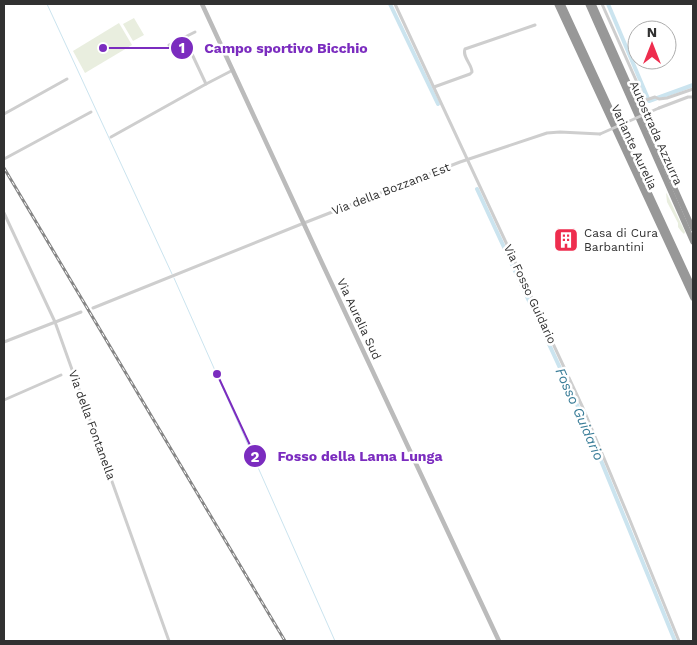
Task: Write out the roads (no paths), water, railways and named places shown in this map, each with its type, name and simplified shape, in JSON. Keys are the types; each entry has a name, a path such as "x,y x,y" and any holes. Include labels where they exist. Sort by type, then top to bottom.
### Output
{"highway":[{"name":"Variante Aurelia","path":"557,4 693,298"},
{"name":"Variante Aurelia","path":"562,4 693,288"},
{"name":"Autostrada Azzurra","path":"588,4 693,242"},
{"name":"Autostrada Azzurra","path":"593,4 693,229"}],"main road":[{"name":"Via Aurelia Sud","path":"202,4 500,641"}],"street":[{"name":"Via Fosso Guidario","path":"395,4 583,408 679,641"},
{"path":"602,4 642,95 648,99 668,98 693,89"},
{"path":"434,87 472,72 464,54 464,49 535,25"},
{"path":"169,45 195,32"},
{"path":"184,37 206,84"},
{"path":"111,137 233,70"},
{"path":"4,114 67,79"},
{"name":"Via della Bozzana Est","path":"93,308 467,159 547,133 600,134 659,108 688,97 693,97"},
{"path":"4,159 91,112"},
{"name":"Via della Fontanella","path":"4,213 55,322 169,641"},
{"path":"4,342 81,312"},
{"path":"4,400 61,375"}],"waterway":[{"path":"47,4 172,274"},
{"name":"Fosso Guidario","path":"390,4 438,104"},
{"path":"608,4 649,101 693,85"},
{"name":"Fosso Guidario","path":"477,189 586,424 675,641"},
{"path":"174,278 335,641"}],"railway":[{"path":"4,168 285,641"}],"place":[{"name":"Campo sportivo Bicchio","path":"103,48"},
{"name":"Casa di Cura Barbantini","path":"566,240"},
{"name":"Fosso della Lama Lunga","path":"217,374"}]}
